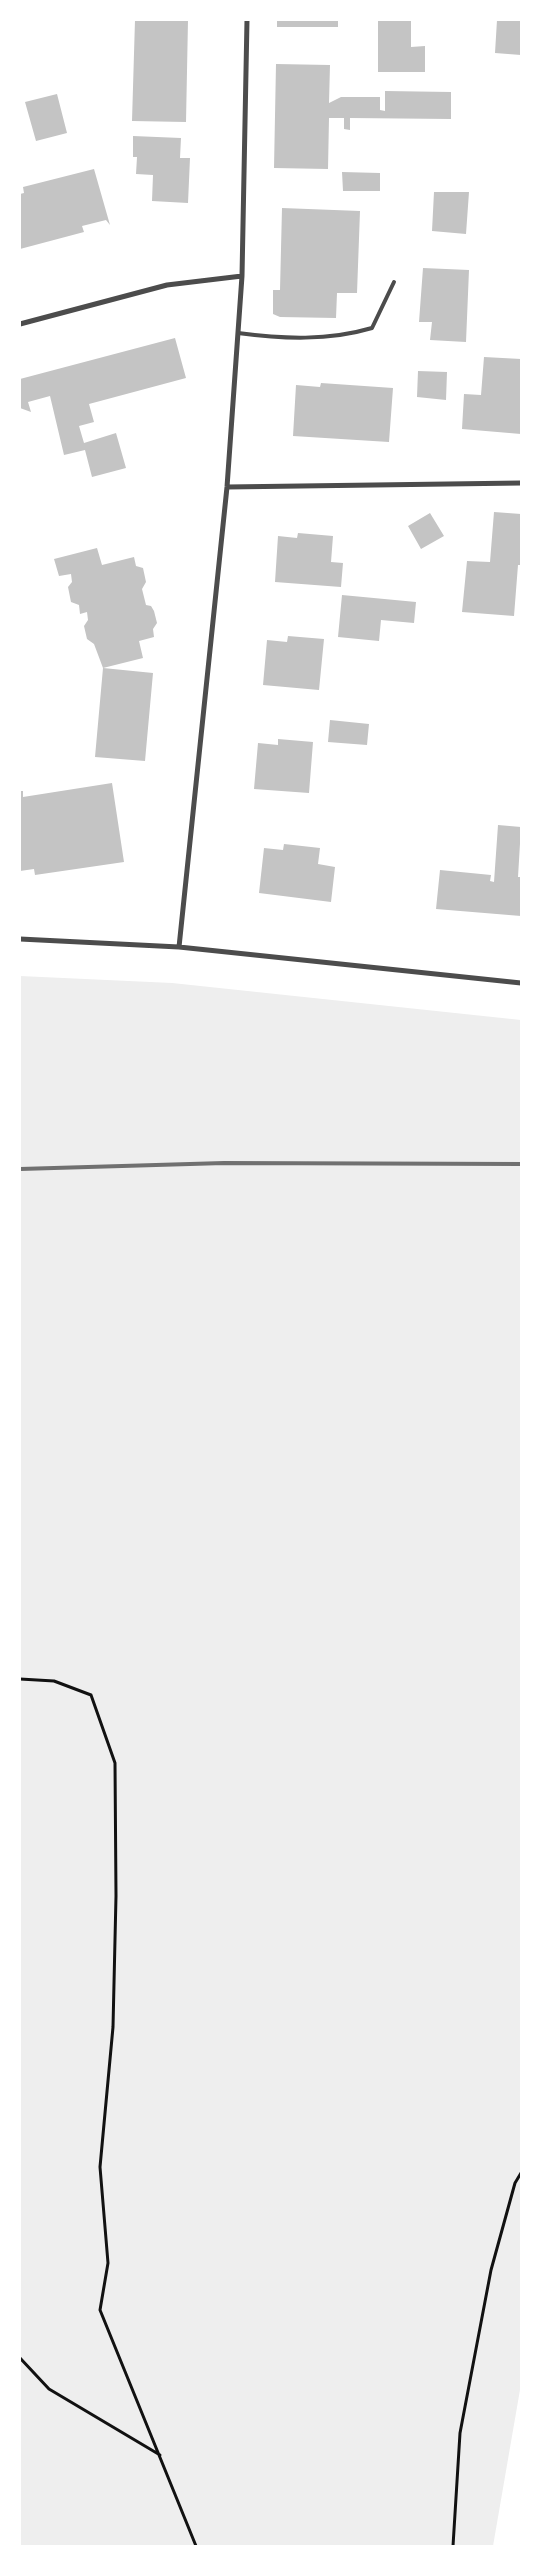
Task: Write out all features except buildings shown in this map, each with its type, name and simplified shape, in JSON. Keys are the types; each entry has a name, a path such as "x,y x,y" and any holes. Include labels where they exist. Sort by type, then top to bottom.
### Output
{"street":[{"path":"179,947 227,487 242,276 247,20"},
{"path":"20,324 167,285 242,276"},
{"path":"227,487 521,483"},
{"path":"20,939 179,947 521,983"}],"lane":[{"path":"238,333 283,339 348,336 372,328 394,282"}],"path":[{"path":"20,1679 54,1681 91,1695 115,1763 116,1896 113,2027 100,2167 108,2263 100,2310 196,2546"},
{"path":"453,2546 460,2434 492,2270 515,2183 521,2173"},
{"path":"20,2358 49,2389 161,2456"}],"shaded area":[{"path":"20,976 172,983 521,1020 521,2384 493,2546 20,2546"}],"railway":[{"path":"20,1169 224,1163 521,1164"}]}
